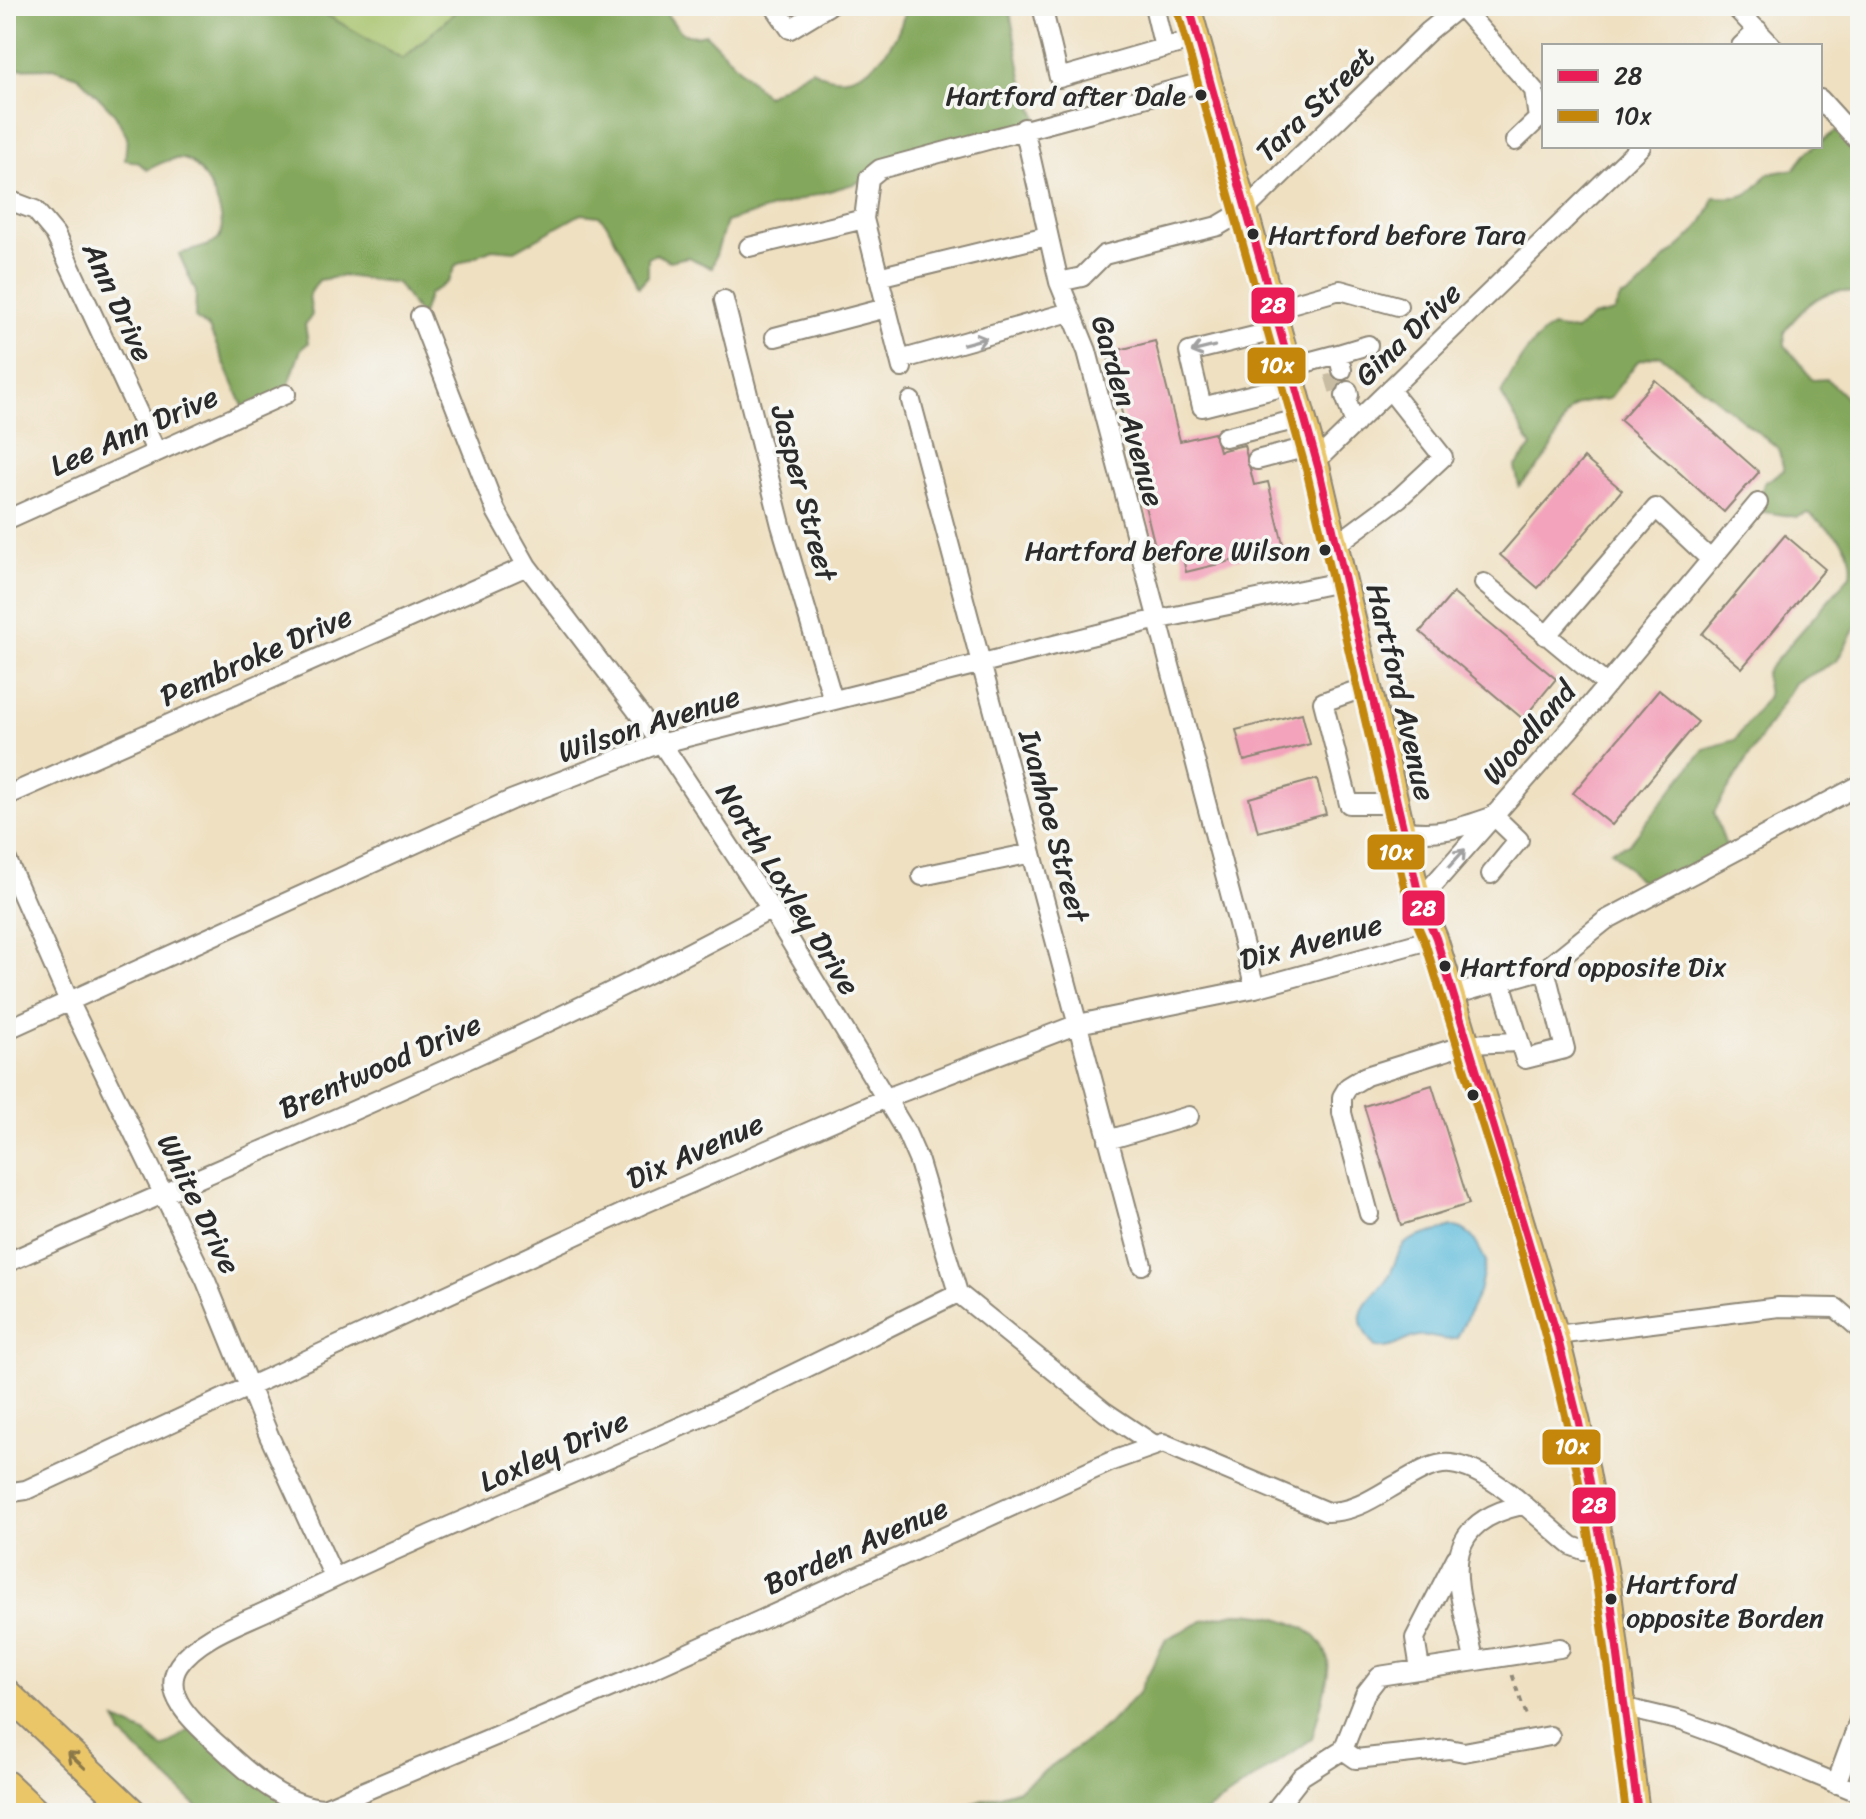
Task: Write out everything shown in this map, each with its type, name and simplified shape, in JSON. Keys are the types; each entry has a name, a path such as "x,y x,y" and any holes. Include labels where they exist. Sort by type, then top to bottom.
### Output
{"highway":[{"path":"6,1692 134,1813"},
{"path":"6,1784 37,1813"}],"main road":[{"name":"Hartford Avenue","path":"1189,6 1314,454 1420,900 1436,938 1557,1335 1588,1464 1603,1547 1638,1813"}],"street":[{"path":"774,6 790,29 828,6"},
{"path":"1042,6 1059,78 1198,38"},
{"path":"1154,6 1164,48"},
{"path":"1460,6 1534,90 1538,119 1515,141"},
{"name":"Tara Street","path":"1059,282 1082,277 1104,255 1218,226 1245,210 1429,31 1460,6"},
{"path":"1734,6 1770,44"},
{"path":"1743,44 1758,30"},
{"path":"1070,312 901,364 864,219 869,178 880,169 1210,80"},
{"path":"1822,101 1860,143"},
{"name":"Garden Avenue","path":"1024,128 1059,282 1087,351 1255,988"},
{"name":"Gina Drive","path":"1314,454 1355,424 1639,148"},
{"name":"Ann Drive","path":"6,199 35,210 55,234 156,451"},
{"path":"749,247 864,219"},
{"path":"878,277 1047,236"},
{"path":"1368,345 1336,363 1202,407 1189,352 1276,320 1340,290 1398,306"},
{"name":"Jasper Street","path":"724,300 781,525 833,700"},
{"path":"775,337 886,308"},
{"name":"North Loxley Drive","path":"420,316 496,511 527,566 662,744 771,909 906,1132 919,1162 958,1293"},
{"path":"1337,544 1399,498 1443,457 1390,390"},
{"path":"1344,393 1355,424"},
{"name":"Lee Ann Drive","path":"6,520 286,394"},
{"name":"Ivanhoe Street","path":"911,401 1142,1265"},
{"path":"1225,437 1303,418"},
{"path":"1257,460 1314,454"},
{"name":"Woodland","path":"1420,900 1607,685 1758,503"},
{"name":"Woodland","path":"1546,636 1656,508 1711,560"},
{"name":"Pembroke Drive","path":"6,796 527,566"},
{"name":"Wilson Avenue","path":"6,1030 511,800 662,744 1157,620 1345,581"},
{"name":"Woodland","path":"1484,583 1607,685"},
{"path":"1369,686 1323,702 1349,804 1396,804"},
{"path":"1453,995 1545,969 1606,920 1860,785"},
{"path":"1491,874 1519,840 1494,816"},
{"name":"Woodland","path":"1403,830 1428,834 1453,831 1494,816"},
{"path":"922,876 1032,853"},
{"name":"White Drive","path":"6,858 69,1001 206,1281 270,1438 334,1577"},
{"name":"Brentwood Drive","path":"6,1263 337,1118 674,962 771,909"},
{"name":"Dix Avenue","path":"6,1493 26,1490 250,1383 341,1346 641,1205 884,1099 1078,1024 1255,988 1436,938"},
{"path":"1501,982 1525,1059 1565,1049 1545,969"},
{"path":"1369,1214 1342,1113 1342,1097 1348,1087 1366,1076 1468,1044 1519,1042"},
{"path":"1108,1140 1189,1116"},
{"path":"958,1293 1105,1412 1153,1444 1177,1447 1327,1512 1344,1512 1431,1467 1449,1464 1485,1477 1572,1546 1583,1550 1603,1547"},
{"name":"Loxley Drive","path":"178,1666 205,1642 334,1577 703,1417 958,1293"},
{"path":"1557,1335 1779,1307 1836,1308 1860,1329"},
{"name":"Borden Avenue","path":"178,1666 173,1681 175,1696 190,1718 240,1765 284,1797 324,1808 583,1700 1153,1444"},
{"path":"1420,1669 1415,1638 1463,1539 1479,1522 1502,1510 1522,1505"},
{"path":"1456,1558 1474,1660"},
{"path":"1273,1813 1302,1776 1343,1750 1365,1694 1379,1676 1560,1648"},
{"path":"1626,1708 1708,1731 1860,1793"},
{"path":"1836,1784 1860,1718"},
{"path":"1343,1750 1356,1759 1449,1749 1464,1752 1541,1738"}],"path":[{"path":"1508,1655 1541,1738"}],"green space":[{"path":"6,6 311,6 403,59 462,6 661,6 679,30 690,35 706,34 766,96 812,69 828,77 844,78 859,74 873,65 895,38 906,6 1009,6 1022,78 1041,128 726,222 712,268 688,257 669,261 656,254 648,258 648,276 639,286 607,224 599,216 581,214 515,251 492,249 456,265 448,282 429,294 421,317 397,283 344,276 319,280 309,295 312,315 305,325 308,343 301,349 286,393 245,411 209,328 195,318 196,292 179,254 211,244 220,235 220,212 203,175 184,159 167,161 147,170 138,162 125,160 127,137 115,114 78,76 53,68 6,69"},
{"path":"311,6 462,6 403,59"},
{"path":"1840,128 1860,144 1860,295 1837,291 1817,299 1784,332 1785,345 1813,380 1827,379 1848,400 1860,401 1860,619 1837,661 1795,683 1714,812 1731,860 1671,891 1639,880 1611,850 1629,844 1704,749 1735,740 1768,696 1765,673 1851,574 1849,554 1833,532 1808,513 1797,517 1757,511 1764,483 1784,470 1778,448 1660,355 1638,361 1609,399 1585,402 1572,408 1549,453 1519,486 1515,467 1532,447 1501,394 1529,349 1552,327 1575,331 1592,317 1614,312 1620,298 1641,285 1696,231 1714,197 1745,195 1756,188 1767,174 1794,169 1808,151 1822,148 1822,141"},
{"path":"1235,1613 1290,1622 1315,1636 1328,1660 1327,1677 1312,1739 1204,1813 942,1813 1019,1789 1108,1725 1139,1692 1166,1639 1205,1620"},
{"path":"116,1720 145,1733 163,1748 198,1723 314,1813 204,1813 122,1735"}],"water":[{"path":"1452,1227 1469,1234 1486,1261 1479,1292 1457,1338 1419,1336 1389,1347 1376,1348 1362,1324 1364,1308 1390,1274 1405,1244"}],"building":[{"path":"1155,341 1180,441 1214,433 1219,451 1244,445 1254,485 1268,482 1284,548 1186,572 1181,548 1157,554 1107,353"},
{"path":"1655,380 1759,472 1724,512 1620,420"},
{"path":"1584,458 1622,490 1538,588 1500,555"},
{"path":"1785,535 1825,569 1742,668 1702,634"},
{"path":"1453,593 1556,679 1523,719 1420,632"},
{"path":"1659,690 1698,722 1612,825 1573,793"},
{"path":"1302,713 1310,744 1244,761 1236,730"},
{"path":"1317,779 1326,814 1258,832 1249,798"},
{"path":"1432,1085 1469,1204 1401,1225 1364,1106"}],"tunnel":[{"path":"1333,373 1339,393"}],"transit line":[{"name":"28","path":"1189,6 1319,470 1420,900 1436,938 1557,1335 1579,1423 1609,1585 1638,1813"},
{"name":"10x","path":"1177,9 1307,473 1408,903 1425,942 1552,1363 1586,1520 1626,1813"}],"place":[{"name":"Hartford after Dale","path":"1201,95"},
{"name":"Hartford before Tara","path":"1253,234"},
{"name":"Hartford before Wilson","path":"1325,550"},
{"name":"Hartford opposite Dix","path":"1445,966"},
{"name":"Hartford opposite Borden","path":"1611,1599"}]}
